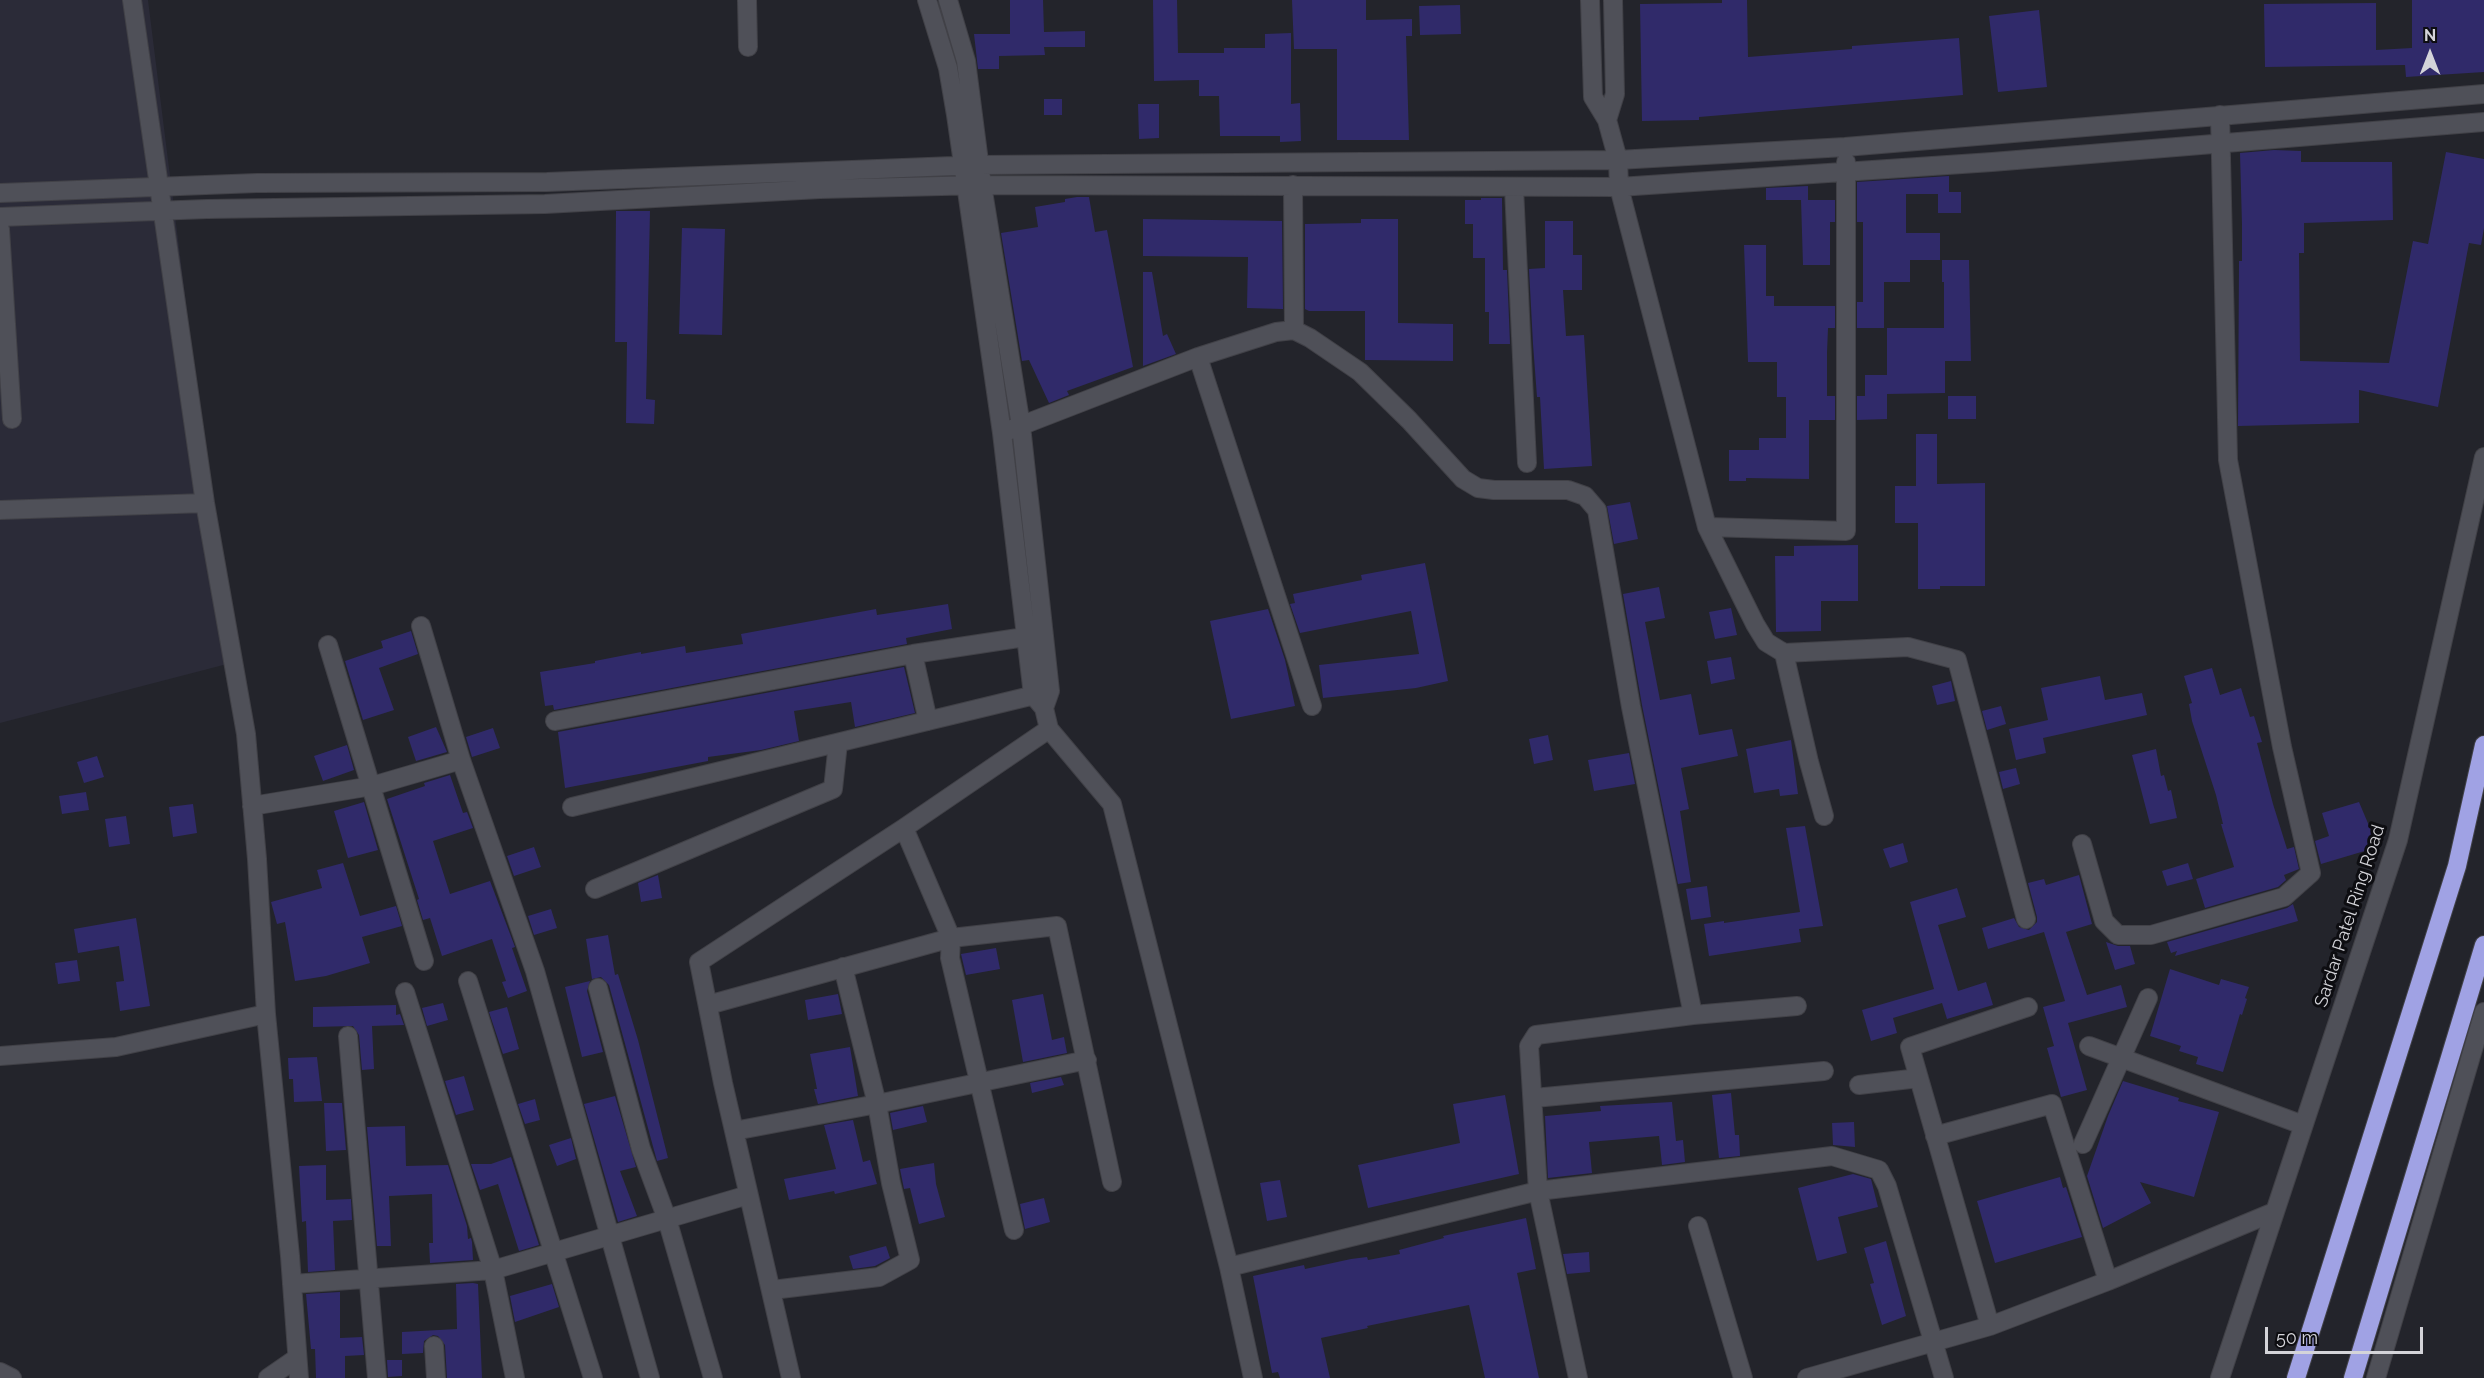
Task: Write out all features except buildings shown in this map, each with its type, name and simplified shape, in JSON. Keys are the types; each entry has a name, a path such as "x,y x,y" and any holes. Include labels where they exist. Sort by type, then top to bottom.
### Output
{"highway":[{"path":"2296,1378 2457,866 2484,745"},
{"path":"2353,1378 2484,945"}],"street":[{"path":"132,0 157,186 205,503 246,734 266,1014 299,1378"},
{"path":"747,0 748,47"},
{"path":"927,0 948,68 971,166 1025,637 1049,729 1112,804 1229,1267 1253,1378"},
{"path":"948,0 966,61 971,166"},
{"path":"1590,0 1593,97 1607,120 1618,160 1619,187 1707,527 1755,624 1766,642 1784,653 1908,647 1957,660 2026,920"},
{"path":"1607,120 1616,94 1613,0"},
{"path":"0,194 269,183 547,182 971,166 1618,160 1845,147 2484,94"},
{"path":"2082,843 2104,921 2118,935 2151,935 2284,897 2311,873 2282,747 2228,460 2223,143 2220,115"},
{"path":"0,217 161,211 544,204 820,189 974,186 1619,187 2484,122"},
{"path":"1707,527 1846,531 1847,171 1845,147"},
{"path":"1293,185 1294,330"},
{"path":"974,186 1021,426 1042,698"},
{"path":"1514,188 1527,463"},
{"path":"0,230 12,419"},
{"path":"1002,433 1198,357 1276,332 1294,330 1310,338 1360,372 1470,484 1478,488 1494,490 1568,490 1585,496 1597,510 1631,707 1693,1015"},
{"path":"1198,357 1312,706"},
{"name":"Sardar Patel Ring Road","path":"2220,1378 2398,840 2484,457"},
{"path":"0,510 205,503"},
{"path":"421,626 461,760 535,971 650,1378"},
{"path":"555,721 913,654 1025,637"},
{"path":"328,645 424,961"},
{"path":"1784,653 1824,816"},
{"path":"913,654 928,721"},
{"path":"572,807 928,721 1042,698"},
{"path":"791,1378 748,1195 699,962 904,828 1049,729"},
{"path":"595,889 833,789 838,743"},
{"path":"252,806 372,786 461,760"},
{"path":"904,828 951,938 950,958 1014,1230"},
{"path":"708,1005 951,938 1058,926 1112,1182"},
{"path":"772,1290 879,1277 910,1260 891,1184 877,1104 843,968"},
{"path":"468,981 593,1378"},
{"path":"598,988 641,1149 667,1219 713,1378"},
{"path":"405,992 493,1270 515,1378"},
{"path":"2083,1144 2148,998"},
{"path":"1578,1378 1538,1191 1529,1046 1536,1035 1693,1015 1797,1006"},
{"path":"1990,1326 1910,1047 2028,1007"},
{"path":"2376,1378 2484,1012"},
{"path":"0,1056 116,1047 266,1014"},
{"path":"348,1036 377,1378"},
{"path":"2089,1046 2303,1125"},
{"path":"734,1131 1087,1060"},
{"path":"1534,1098 1824,1071"},
{"path":"1859,1085 1919,1078"},
{"path":"1935,1136 2052,1104 2108,1281"},
{"path":"1229,1267 1538,1191 1832,1156 1879,1170 1894,1208 1944,1378"},
{"path":"292,1284 493,1270 748,1195"},
{"path":"1807,1378 1844,1372 1990,1326 2108,1281 2274,1212"},
{"path":"1698,1226 1743,1378"},
{"path":"434,1346 436,1378"},
{"path":"268,1378 297,1359"},
{"path":"0,1372 12,1378"}],"shaded area":[{"path":"0,0 148,0 231,663 0,723"}]}
